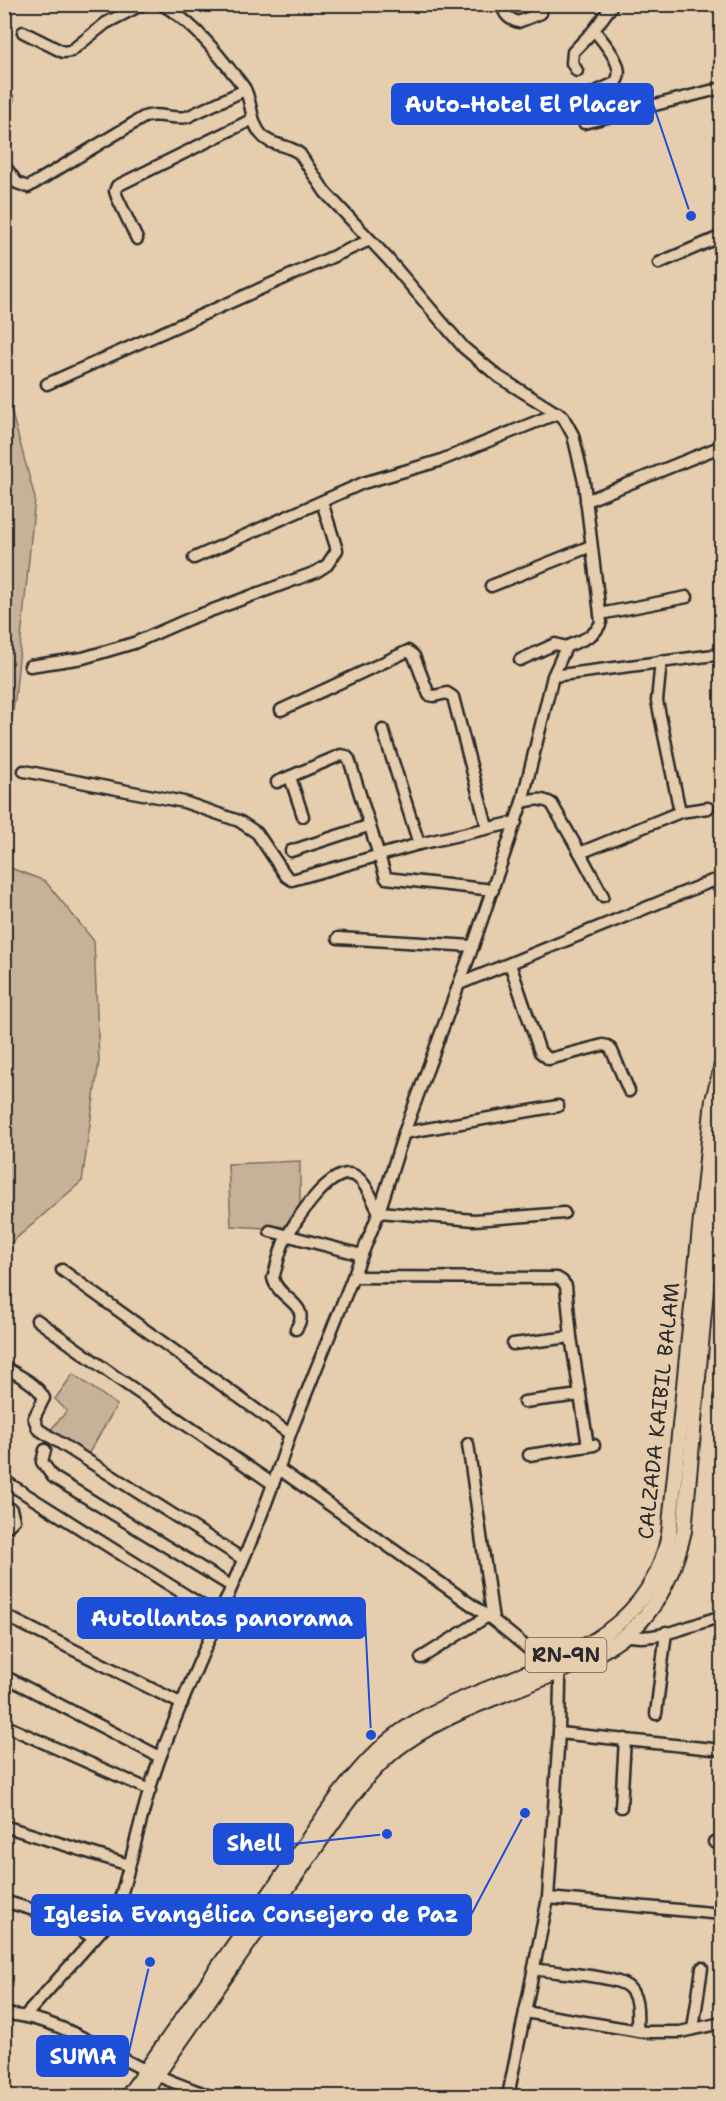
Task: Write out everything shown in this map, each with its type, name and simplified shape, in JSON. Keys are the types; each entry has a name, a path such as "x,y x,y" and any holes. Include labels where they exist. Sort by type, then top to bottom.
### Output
{"main road":[{"name":"CALZADA KAIBIL BALAM","path":"553,1668 623,1619 648,1591 664,1556 669,1533 713,1100 722,1065"},
{"name":"CALZADA KAIBIL BALAM","path":"128,2097 152,2073 343,1808 375,1768 399,1746 448,1718 553,1668 595,1655 626,1635 647,1615 662,1593 674,1566 684,1531 716,1230 722,1115"},
{"name":"CALZADA KAIBIL BALAM","path":"142,2097 152,2073"}],"street":[{"path":"23,32 63,52 71,51 106,24 143,4"},
{"path":"161,4 180,15 208,42 245,90 253,119 261,134 269,142 296,150 300,154 325,192 464,348 499,377 558,413 563,417 573,435 586,501 601,622 593,635 566,647 555,644 520,660"},
{"path":"502,4 503,11 509,19 518,22 541,13"},
{"path":"577,71 572,63 573,52 594,30 606,7"},
{"path":"558,109 615,83 620,78 620,71 616,63 594,30"},
{"path":"584,123 722,88"},
{"path":"4,165 17,183 28,187 144,117 154,115 181,119 245,90"},
{"path":"137,239 117,197 115,191 117,186 253,119"},
{"path":"659,263 722,236"},
{"path":"47,384 370,240"},
{"path":"194,558 363,483 439,461 558,413"},
{"path":"586,501 722,446"},
{"path":"30,666 83,658 134,644 191,618 316,572 327,565 337,550 322,502"},
{"path":"492,586 591,546"},
{"path":"600,614 687,597"},
{"path":"26,2015 116,1912 160,1757 243,1559 279,1469 290,1434 379,1212 404,1133 516,822 553,676 566,647"},
{"path":"281,710 408,651 414,656 429,695 447,693 453,697 487,827"},
{"path":"553,676 721,655"},
{"path":"661,661 657,701 680,812"},
{"path":"383,730 419,844"},
{"path":"277,782 341,755 346,756 349,759 386,878 493,890"},
{"path":"24,771 184,802 239,821 257,833 286,876 292,880 419,844 516,822"},
{"path":"290,777 303,816"},
{"path":"522,802 539,799 552,804 603,896"},
{"path":"580,853 680,812 708,808"},
{"path":"291,852 368,826"},
{"path":"459,984 712,881 716,882 722,893"},
{"path":"338,938 473,946"},
{"path":"510,964 540,1052 545,1058 549,1059 603,1045 608,1046 629,1091"},
{"path":"404,1133 558,1106"},
{"path":"296,1329 302,1320 302,1314 293,1302 278,1289 273,1278 284,1242 309,1203 327,1183 350,1173 363,1182 379,1212"},
{"path":"379,1212 474,1220 564,1213"},
{"path":"270,1231 362,1255"},
{"path":"62,1270 290,1434"},
{"path":"353,1276 557,1278 562,1281 566,1286 580,1395 592,1446 529,1455"},
{"path":"37,1320 273,1484"},
{"path":"513,1344 571,1337"},
{"path":"4,1367 34,1386 42,1394 44,1398 34,1418 38,1429 243,1559"},
{"path":"524,1402 580,1395"},
{"path":"468,1444 490,1618"},
{"path":"45,1450 42,1462 53,1477 231,1586"},
{"path":"279,1469 490,1618 553,1668 560,1683 548,1898 508,2097"},
{"path":"8,1483 219,1616"},
{"path":"4,1505 11,1509 14,1520 8,1526 4,1526"},
{"path":"4,1615 182,1704"},
{"path":"626,1635 642,1638 722,1616"},
{"path":"421,1658 490,1618"},
{"path":"656,1714 666,1632"},
{"path":"4,1676 160,1757"},
{"path":"4,1725 150,1790"},
{"path":"559,1733 722,1750"},
{"path":"621,1807 625,1739"},
{"path":"4,1826 129,1865"},
{"path":"548,1898 722,1914"},
{"path":"4,1900 57,1917 94,1938"},
{"path":"693,2029 702,1968"},
{"path":"534,1969 601,1978 628,1987 634,1996 637,2008 637,2031"},
{"path":"525,2012 637,2031 666,2033 722,2023"},
{"path":"4,2014 26,2015 59,2025 152,2073 210,2097"}],"shaded area":[{"path":"5,388 35,498 15,699 5,757"},
{"path":"5,866 45,881 94,941 99,1061 82,1181 5,1248"},
{"path":"300,1161 300,1230 231,1226 228,1164"},
{"path":"73,1374 117,1405 86,1458 47,1434 67,1411 55,1399"}],"place":[{"name":"Auto-Hotel El Placer","path":"691,216"},
{"name":"Autollantas panorama","path":"371,1735"},
{"name":"Iglesia Evangélica Consejero de Paz","path":"525,1813"},
{"name":"Shell","path":"387,1834"},
{"name":"SUMA","path":"150,1962"}]}
